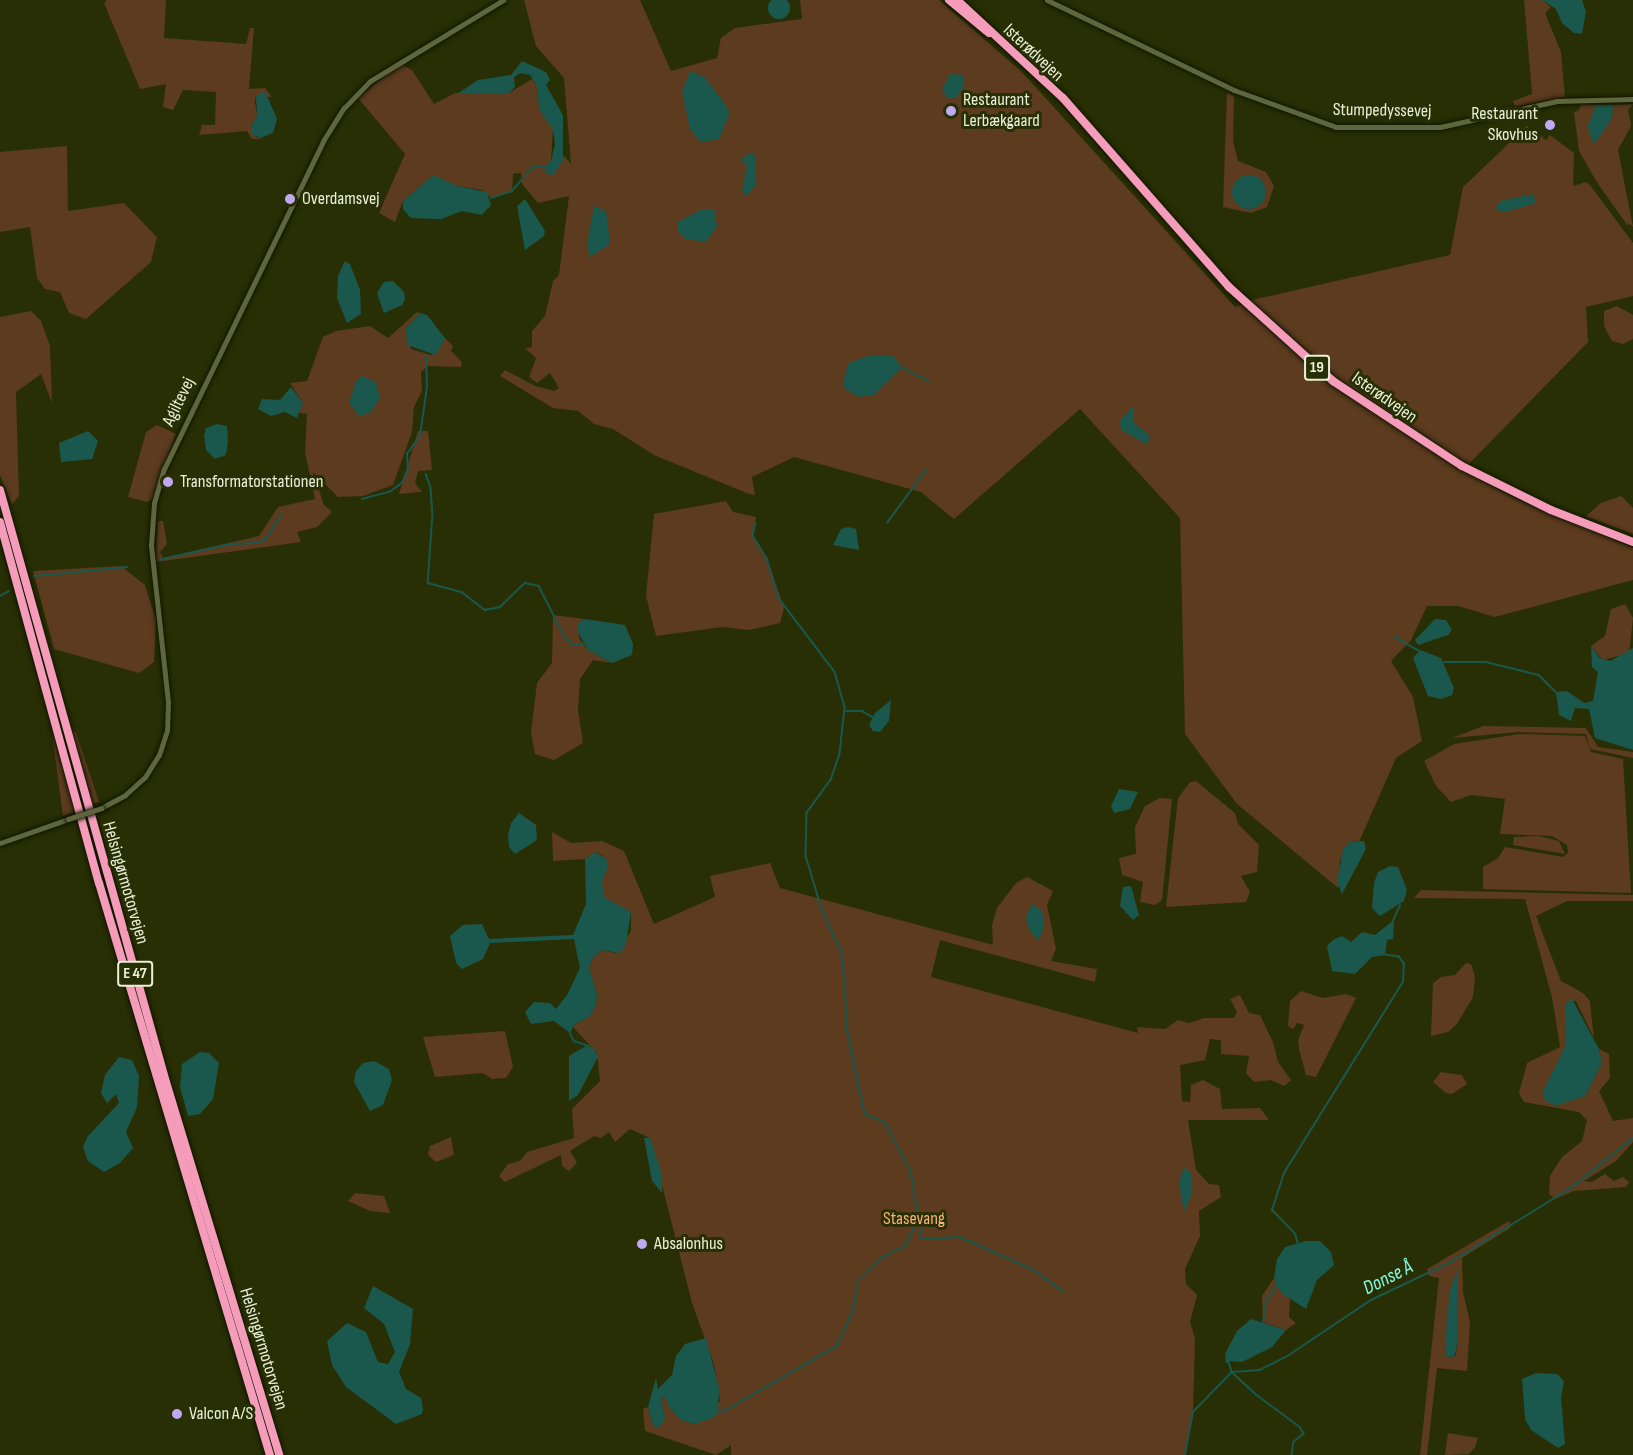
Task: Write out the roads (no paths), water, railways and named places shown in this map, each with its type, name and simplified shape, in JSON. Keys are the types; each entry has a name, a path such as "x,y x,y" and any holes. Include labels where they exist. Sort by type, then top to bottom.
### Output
{"highway":[{"name":"Isterødvejen","path":"949,0 1068,105"},
{"name":"Isterødvejen","path":"957,0 1028,62 1228,287 1334,381 1462,466 1551,510 1633,542"},
{"name":"Helsingørmotorvejen","path":"0,490 160,1059 279,1455"},
{"name":"Helsingørmotorvejen","path":"0,522 99,884 270,1455"}],"street":[{"name":"Agiltevej","path":"0,843 101,808 125,795 145,777 159,755 167,731 168,702 151,545 159,483 291,205 334,121 355,95 404,57 503,0"},
{"name":"Stumpedyssevej","path":"1047,0 1192,72 1336,127 1440,127 1557,101 1633,99"}],"water":[{"path":"779,-3 787,0 790,8 787,16 779,19 771,16 768,8 771,0"},
{"path":"1542,0 1582,0 1586,12 1582,34 1574,33 1562,23 1556,9"},
{"path":"522,61 546,72 550,80 546,85 563,115 563,160 553,175 546,173 545,167 551,161 555,144 553,130 539,109 537,86 530,75 520,73 514,77 515,87 509,93 457,94 478,80 511,75"},
{"path":"690,71 704,77 726,105 729,115 719,139 700,142 690,129 682,92"},
{"path":"950,74 964,75 964,86 957,97 948,99 942,90"},
{"path":"265,91 277,119 273,133 260,138 252,134 251,127 257,116 256,96"},
{"path":"1596,105 1613,105 1612,118 1596,142 1592,141 1588,126"},
{"path":"750,153 755,155 756,185 746,196 742,191 747,166 741,159"},
{"path":"433,175 457,186 487,192 491,205 482,215 462,211 441,219 411,218 403,209 403,201"},
{"path":"1249,175 1261,180 1266,192 1261,204 1249,209 1237,204 1232,192 1237,180"},
{"path":"1533,194 1536,203 1505,212 1495,209 1500,201"},
{"path":"525,199 545,231 544,236 525,250 517,206"},
{"path":"594,206 606,211 610,244 590,257 587,245"},
{"path":"702,209 714,209 717,226 706,242 685,239 678,230 678,222"},
{"path":"345,261 350,264 360,290 361,314 347,323 337,298 338,276"},
{"path":"393,281 404,292 405,299 402,305 384,313 377,293 384,282"},
{"path":"420,313 427,315 445,338 436,355 407,345 406,328"},
{"path":"868,356 893,356 902,367 874,395 858,397 843,387 845,374 849,363"},
{"path":"362,376 376,382 380,398 370,413 359,416 349,403 356,381"},
{"path":"291,387 303,403 297,418 285,412 271,416 258,409 262,399 280,400"},
{"path":"1134,405 1134,423 1149,435 1148,445 1121,430 1120,421"},
{"path":"217,424 227,426 228,441 226,455 215,459 206,450 204,436 206,428"},
{"path":"88,431 98,441 92,459 61,462 59,443"},
{"path":"848,527 856,529 859,550 833,545 841,529"},
{"path":"585,619 625,625 633,644 632,655 612,663 588,650 577,631 579,622"},
{"path":"1435,619 1446,620 1452,630 1448,635 1418,645 1415,640"},
{"path":"1591,646 1600,658 1610,661 1633,648 1633,750 1595,738 1589,709 1575,708 1571,721 1559,715 1556,692 1567,691 1584,703 1593,701 1598,672 1592,667"},
{"path":"1420,650 1441,658 1454,688 1452,695 1441,699 1428,696 1413,658"},
{"path":"891,700 889,721 880,732 873,731 869,725 875,713"},
{"path":"1119,789 1138,792 1130,809 1114,813 1111,806"},
{"path":"519,813 536,825 537,840 515,854 509,847 508,835 511,823"},
{"path":"1364,841 1366,849 1342,894 1337,882 1343,849 1350,842"},
{"path":"595,852 606,859 608,866 602,882 604,897 631,912 626,944 620,953 601,950 592,959 589,968 597,994 596,1005 589,1017 575,1024 570,1033 554,1021 531,1024 525,1012 534,1002 550,1003 556,1009 567,995 580,968 574,939 490,943 483,959 462,969 456,963 450,936 463,925 482,924 489,939 573,935 586,904 585,859"},
{"path":"1390,866 1398,867 1407,890 1404,901 1380,916 1372,908 1374,883 1378,872"},
{"path":"1131,886 1139,915 1133,920 1120,906 1123,887"},
{"path":"1032,904 1042,911 1044,925 1039,941 1029,930 1026,917"},
{"path":"1394,920 1393,939 1387,940 1385,955 1372,957 1355,974 1332,971 1327,946 1333,940 1342,936 1351,942 1362,932 1375,935"},
{"path":"1572,999 1599,1049 1602,1063 1585,1096 1555,1106 1545,1100 1543,1091 1565,1047 1566,1003"},
{"path":"586,1046 593,1047 598,1057 578,1095 569,1101 569,1056"},
{"path":"200,1052 209,1053 219,1063 213,1099 200,1114 188,1116 180,1087 182,1064"},
{"path":"119,1057 132,1060 139,1076 137,1107 126,1132 133,1148 120,1163 104,1172 88,1161 83,1147 88,1136 119,1103 116,1094 107,1103 101,1093 105,1075"},
{"path":"374,1061 389,1069 392,1080 383,1105 370,1111 354,1082 356,1071 363,1063"},
{"path":"644,1138 650,1138 662,1174 662,1193 652,1181"},
{"path":"1184,1167 1191,1173 1191,1196 1184,1212 1179,1182"},
{"path":"1306,1241 1320,1241 1331,1252 1334,1265 1317,1280 1306,1309 1281,1293 1274,1278 1277,1259 1285,1247"},
{"path":"1458,1266 1457,1344 1455,1355 1450,1358 1445,1354 1447,1319 1450,1291"},
{"path":"373,1286 413,1309 410,1344 399,1372 406,1389 421,1398 423,1409 422,1414 396,1424 346,1387 332,1365 327,1341 347,1323 366,1332 378,1362 388,1364 395,1352 384,1324 364,1308"},
{"path":"1251,1319 1286,1330 1272,1347 1242,1362 1229,1361 1226,1364 1225,1354 1237,1331"},
{"path":"706,1338 719,1388 718,1411 713,1418 694,1424 681,1420 669,1407 665,1396 661,1398 665,1419 659,1427 653,1426 648,1407 656,1378 658,1389 672,1375 676,1356 685,1344"},
{"path":"1536,1373 1557,1374 1564,1381 1561,1397 1565,1444 1558,1448 1531,1430 1525,1419 1522,1379"}],"waterway":[{"path":"491,198 512,191 534,166 545,167"},
{"path":"362,499 391,491 402,483 408,469 407,454 420,436 427,387 426,357"},
{"path":"901,367 929,381"},
{"path":"887,523 926,470"},
{"path":"426,474 431,488 433,514 428,583 462,592 485,610 500,607 525,583 539,586 565,637 573,645 583,644"},
{"path":"159,560 230,544 257,543 265,540 281,515"},
{"path":"756,523 753,536 767,558 778,597 835,672 845,708 840,754 831,780 807,813 806,856 822,909 843,955 848,1034 865,1114 885,1122 909,1168"},
{"path":"34,576 128,567"},
{"path":"0,596 9,591"},
{"path":"1395,637 1419,651"},
{"path":"1444,662 1486,662 1539,675 1556,692"},
{"path":"846,711 862,711 873,717"},
{"path":"1393,921 1400,905"},
{"path":"1298,1244 1295,1234 1272,1210 1284,1173 1403,982 1404,964 1399,957 1386,955"},
{"path":"570,1033 574,1041 589,1046"},
{"name":"Donse Å","path":"1185,1455 1193,1412 1232,1372 1260,1370 1286,1357 1371,1300 1451,1262 1571,1188 1633,1138"},
{"path":"911,1171 922,1239 960,1237 1034,1270 1064,1292"},
{"path":"862,1277 883,1257 906,1246 915,1224"},
{"path":"718,1411 723,1412 837,1346 853,1311 858,1278"},
{"path":"1263,1322 1266,1301 1278,1283"},
{"path":"1229,1361 1232,1372 1257,1395 1300,1427 1304,1434 1294,1442 1292,1455"}],"place":[{"name":"Restaurant Lerbækgaard","path":"951,111"},
{"name":"Restaurant Skovhus","path":"1550,125"},
{"name":"Overdamsvej","path":"290,199"},
{"name":"Transformatorstationen","path":"168,482"},
{"name":"Absalonhus","path":"642,1244"},
{"name":"Valcon A/S","path":"177,1414"}],"park label":[{"name":"Stasevang","path":"914,1219"}]}
